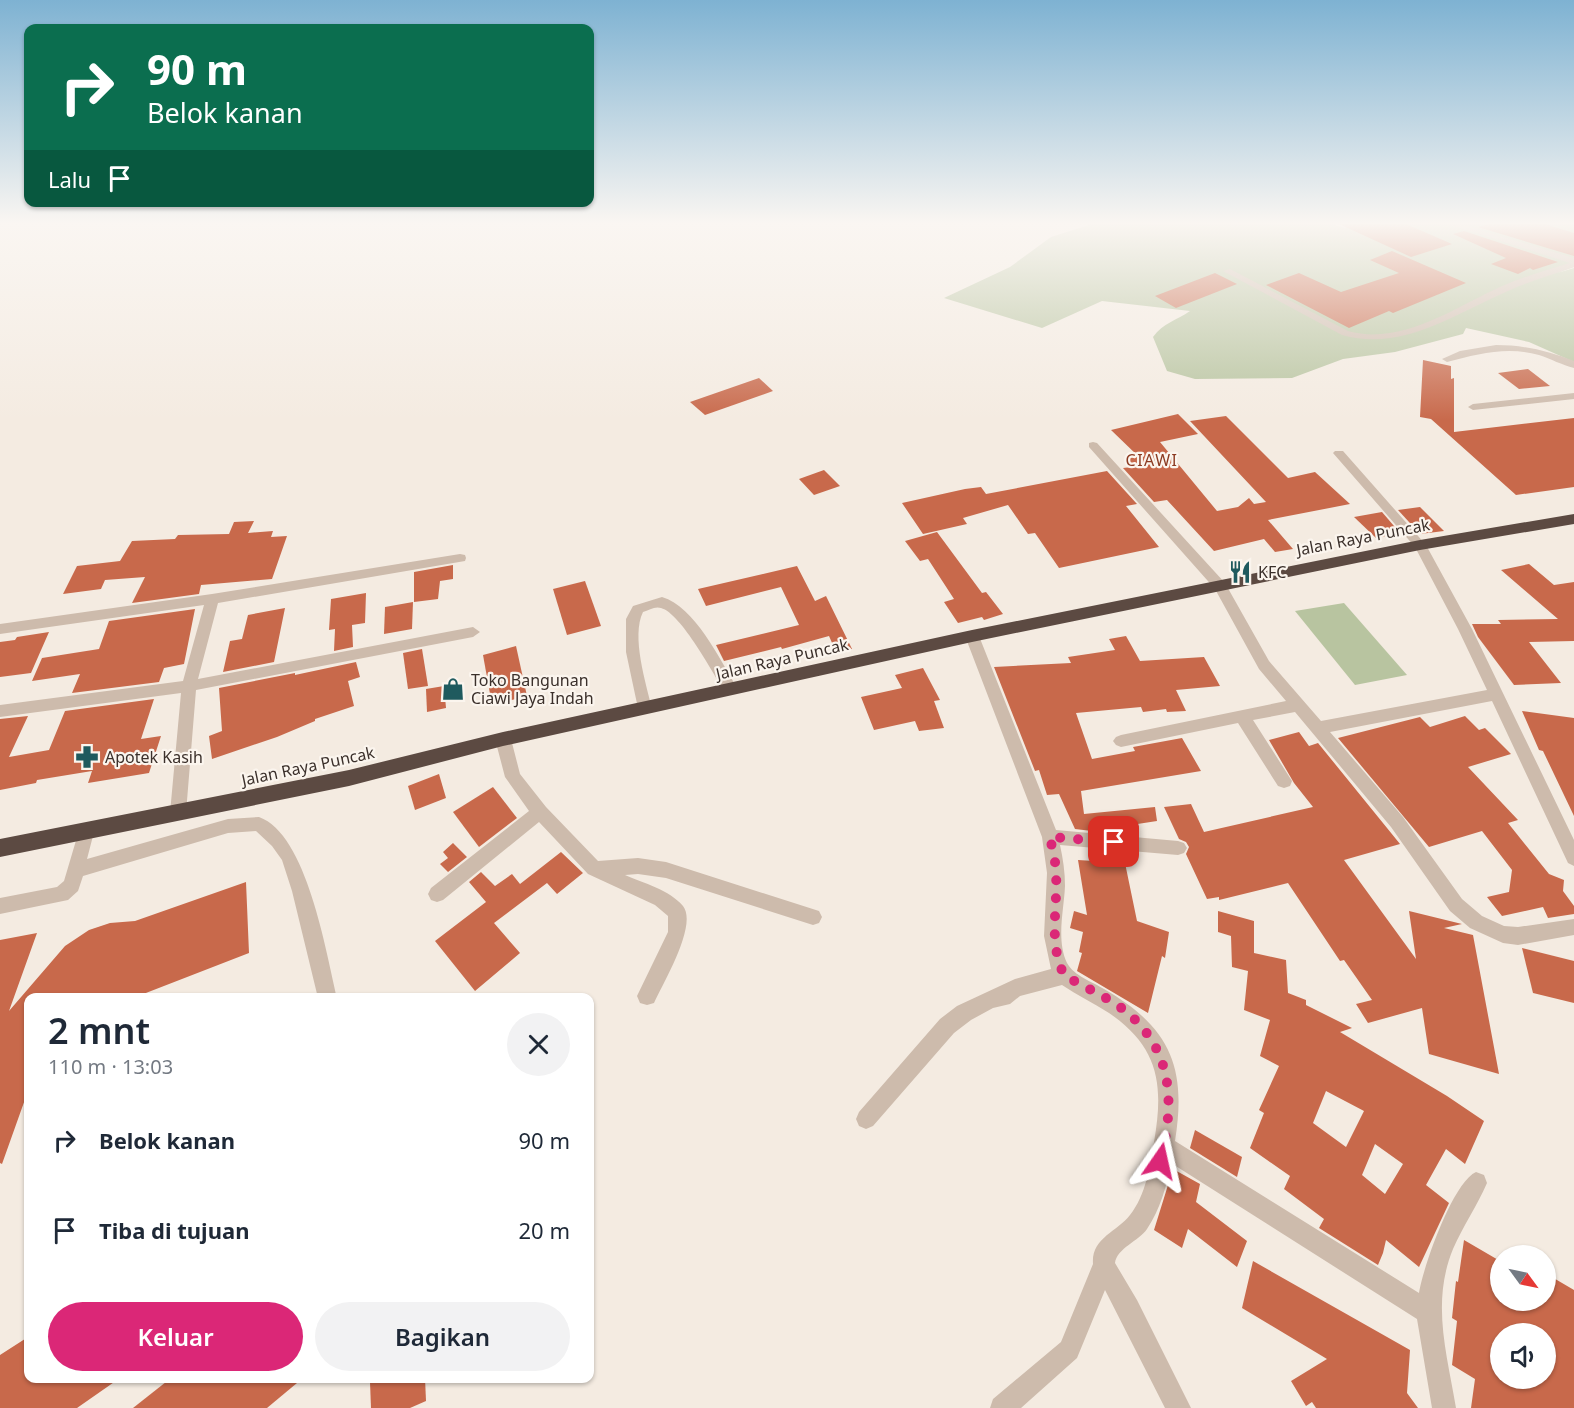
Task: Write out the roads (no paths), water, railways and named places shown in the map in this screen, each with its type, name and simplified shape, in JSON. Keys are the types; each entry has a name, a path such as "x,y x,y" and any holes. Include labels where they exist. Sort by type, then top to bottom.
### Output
{"highway":[{"name":"Jalan Raya Puncak","path":"0,848 349,778 503,739 972,636 1420,545 1574,519"}],"street":[{"path":"1263,290 1345,333 1365,340 1416,327 1502,290"},
{"path":"1447,359 1475,349 1506,347 1545,354 1574,365"},
{"path":"1473,407 1574,396"},
{"path":"1093,445 1220,586 1264,665 1397,822 1447,893 1466,915 1489,930 1518,936 1574,927"},
{"path":"1339,453 1420,545 1496,694 1574,858"},
{"path":"0,629 212,599 460,558"},
{"path":"178,813 189,686 212,599"},
{"path":"644,709 633,652 633,619 638,609 653,603 662,603 677,610 700,640 731,690"},
{"path":"0,711 189,686 473,632"},
{"path":"972,636 1050,837 1056,871 1054,933 1058,963 1064,975 1119,1006 1154,1043 1167,1077 1169,1093 1164,1146 1153,1194 1146,1209 1139,1222 1107,1250 1104,1265 1069,1350 1002,1408"},
{"path":"1317,728 1496,694"},
{"path":"1122,741 1298,705"},
{"path":"1242,716 1284,781"},
{"path":"503,739 513,777 540,812 594,869 661,899 677,912 677,933 647,996"},
{"path":"436,894 540,812"},
{"path":"76,870 228,826 259,824 278,841 289,857 301,891 327,993"},
{"path":"0,906 66,892 71,888 86,832"},
{"path":"1050,837 1178,848"},
{"path":"594,869 638,866 666,870 813,917"},
{"path":"866,1119 947,1026 964,1013 991,999 1003,997 1015,988 1064,975"},
{"path":"1164,1146 1429,1313"},
{"path":"1444,1408 1435,1364 1429,1313 1430,1291 1436,1263 1476,1183"},
{"path":"1104,1265 1132,1313 1179,1408"}],"place":[{"name":"KFC","path":"1240,572"},
{"name":"Toko Bangunan Ciawi Jaya Indah","path":"453,689"},
{"name":"Apotek Kasih","path":"87,757"}],"district":[{"name":"CIAWI","path":"1152,460"}]}
